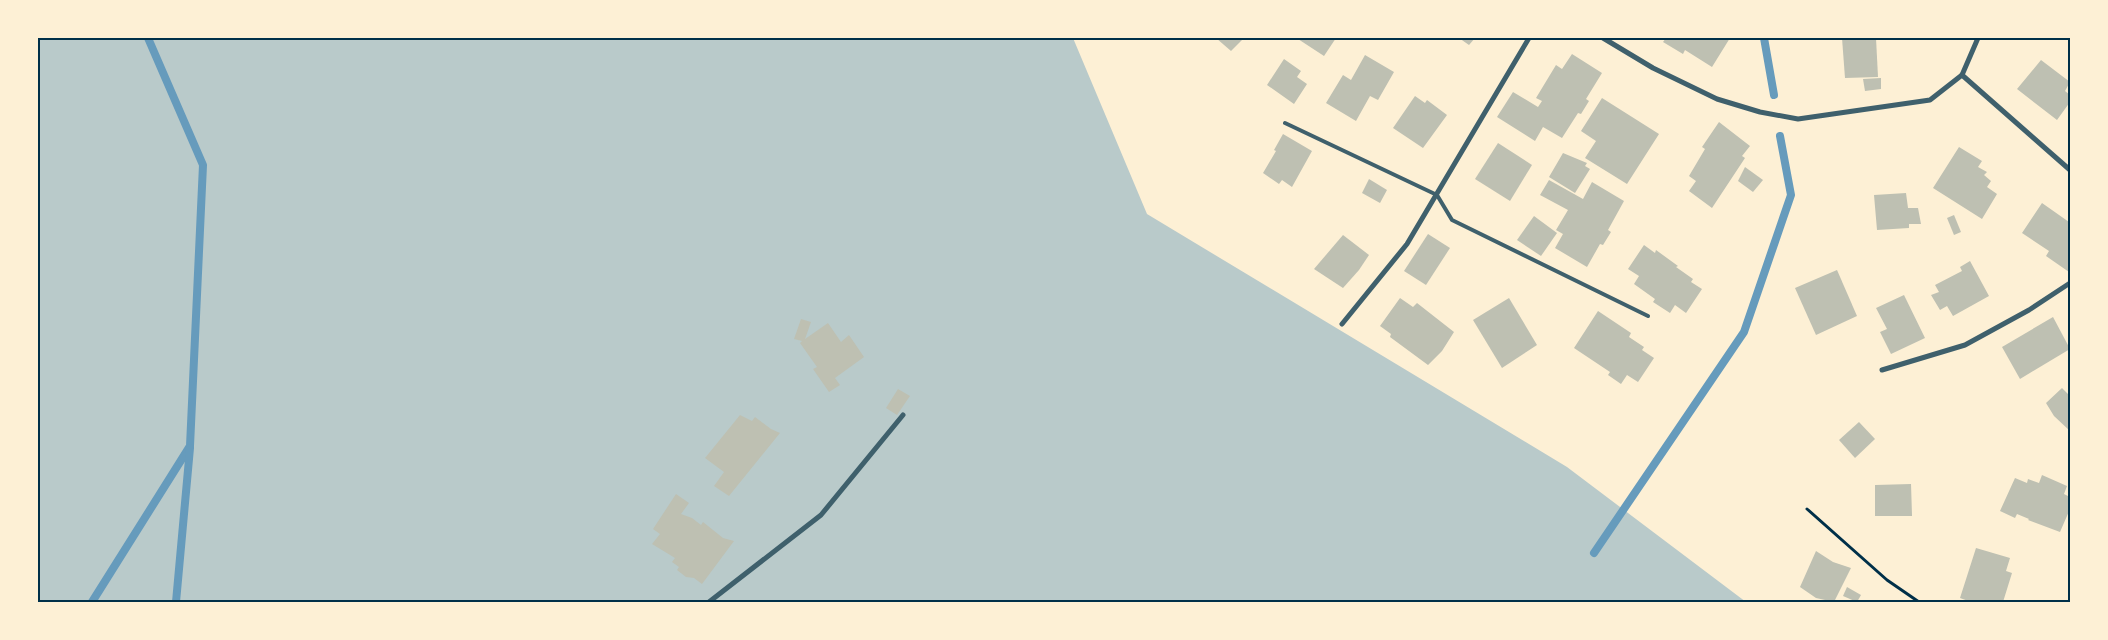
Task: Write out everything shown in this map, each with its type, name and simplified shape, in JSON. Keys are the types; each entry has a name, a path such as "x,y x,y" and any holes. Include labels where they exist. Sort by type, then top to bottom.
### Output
{"street":[{"path":"1342,324 1408,244 1529,38"},
{"path":"1603,38 1654,68 1717,99 1760,112 1798,119 1930,100 1962,75 1978,38"},
{"path":"1962,75 2070,170"},
{"path":"1882,370 1965,345 2029,310 2070,283"},
{"path":"709,602 821,515 903,415"}],"lane":[{"path":"1285,123 1437,195 1452,220 1648,316"}],"path":[{"path":"1808,509 1887,580 1919,602"}],"shaded area":[{"path":"38,38 1073,38 1147,214 1567,467 1746,602 38,602"}],"building":[{"path":"1216,38 1244,38 1231,51"},
{"path":"1298,38 1336,38 1324,56"},
{"path":"1459,38 1475,38 1469,45"},
{"path":"1666,38 1730,38 1712,67 1685,50 1683,54 1663,42"},
{"path":"1842,38 1876,38 1878,77 1845,78"},
{"path":"1572,54 1602,73 1586,99 1589,101 1581,114 1578,113 1562,138 1543,127 1535,141 1497,117 1513,92 1538,107 1542,101 1536,98 1556,65 1562,69"},
{"path":"1365,55 1394,72 1378,100 1370,96 1356,121 1326,103 1343,75 1351,80"},
{"path":"1284,59 1301,71 1297,77 1307,84 1294,104 1267,85"},
{"path":"2041,60 2070,82 2065,91 2070,95 2070,102 2057,120 2017,89"},
{"path":"1881,78 1881,89 1865,91 1863,79"},
{"path":"1415,96 1425,103 1427,100 1447,115 1423,148 1393,128"},
{"path":"1602,98 1659,134 1627,184 1585,158 1596,141 1581,131"},
{"path":"1719,122 1750,146 1742,156 1745,158 1712,208 1689,191 1696,181 1689,176 1705,149 1702,147"},
{"path":"1283,134 1312,151 1292,187 1282,180 1279,184 1263,173 1276,151 1274,150"},
{"path":"1498,143 1532,165 1510,201 1475,179"},
{"path":"1959,147 1982,161 1978,167 1987,172 1984,175 1991,181 1987,187 1997,194 1982,219 1933,188"},
{"path":"1563,153 1587,163 1585,166 1590,169 1575,193 1549,177"},
{"path":"1745,167 1763,180 1753,192 1738,181"},
{"path":"1369,179 1387,190 1380,203 1362,193"},
{"path":"1549,180 1583,199 1592,182 1624,201 1608,230 1611,232 1603,245 1600,244 1587,267 1555,248 1563,234 1556,230 1568,210 1540,195"},
{"path":"1906,193 1908,208 1918,208 1921,224 1909,224 1909,228 1877,230 1874,195"},
{"path":"2042,203 2069,222 2070,219 2069,272 2046,256 2049,251 2022,233"},
{"path":"1954,215 1961,232 1954,235 1947,218"},
{"path":"1534,216 1557,233 1541,256 1517,240"},
{"path":"1428,234 1450,248 1426,285 1404,271"},
{"path":"1343,235 1369,255 1343,288 1314,269"},
{"path":"1644,245 1655,253 1656,250 1678,266 1676,267 1693,279 1691,282 1702,289 1686,313 1675,305 1670,313 1653,302 1655,299 1634,284 1639,276 1628,269"},
{"path":"1970,261 1989,296 1953,316 1947,306 1940,310 1931,295 1939,292 1935,285 1962,271 1960,267"},
{"path":"1837,270 1857,316 1816,335 1795,288"},
{"path":"1904,295 1925,338 1891,354 1880,332 1887,329 1876,308"},
{"path":"1400,298 1413,307 1417,303 1454,332 1442,351 1428,365 1390,337 1391,334 1380,326"},
{"path":"1509,298 1537,345 1502,368 1473,320"},
{"path":"1598,311 1631,333 1629,337 1644,347 1642,350 1654,358 1638,382 1627,375 1621,384 1608,375 1610,372 1574,348"},
{"path":"2053,317 2070,349 2020,379 2002,347"},
{"path":"801,319 811,322 805,339 828,323 841,342 849,335 864,357 835,378 840,385 829,392 813,369 817,367 800,343 802,341 794,339"},
{"path":"2062,388 2068,394 2070,392 2070,431 2054,416 2046,403"},
{"path":"898,389 910,396 897,415 886,408"},
{"path":"740,415 752,421 755,417 780,433 729,496 714,486 724,472 705,458"},
{"path":"1859,422 1875,439 1855,458 1839,440"},
{"path":"2042,475 2067,486 2064,494 2070,497 2070,509 2060,532 2017,514 2015,518 2000,511 2015,478 2027,483 2028,479 2039,483"},
{"path":"1911,484 1912,516 1875,516 1875,485"},
{"path":"676,494 689,503 681,514 692,518 701,525 703,522 723,538 734,541 702,584 694,578 686,577 677,570 679,567 672,562 675,558 652,544 660,534 653,529"},
{"path":"1976,548 2010,558 2006,571 2012,573 2003,602 1971,602 1960,598"},
{"path":"1816,551 1833,562 1851,568 1834,602 1816,598 1800,587"},
{"path":"1847,587 1861,595 1857,602 1843,596"}],"waterway":[{"path":"92,602 190,446 203,165 148,38"},
{"path":"1764,38 1774,95"},
{"path":"1594,553 1744,332 1791,195 1780,136"},
{"path":"176,602 190,448"}]}
